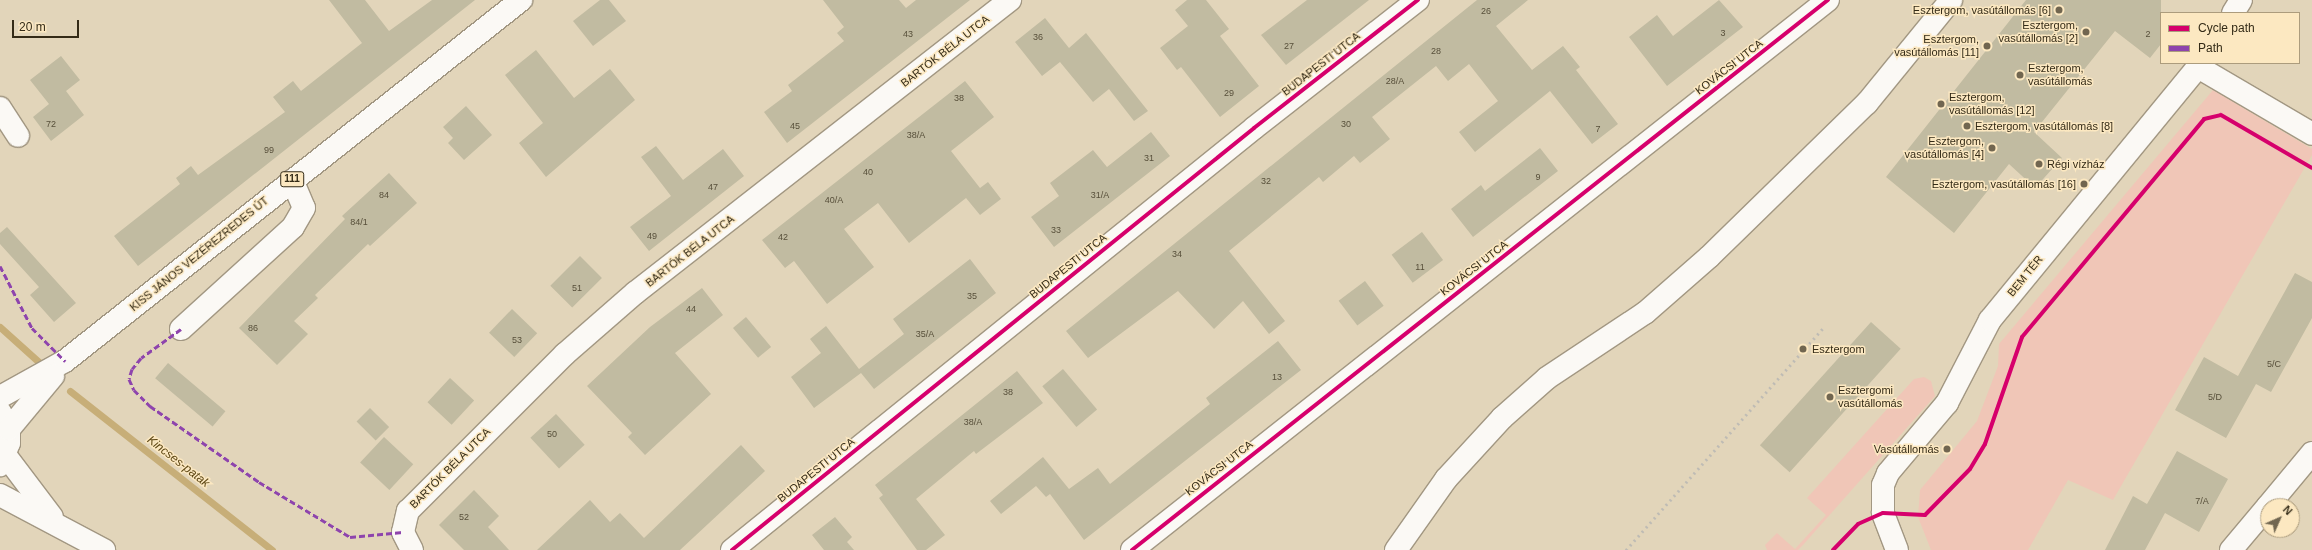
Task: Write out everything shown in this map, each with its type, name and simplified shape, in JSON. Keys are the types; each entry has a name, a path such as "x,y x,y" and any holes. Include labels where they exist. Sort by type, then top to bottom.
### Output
{"street":[{"name":"KISS JÁNOS VEZÉREZREDES ÚT","path":"4,420 32,390 65,361 292,180 522,0"},
{"name":"BARTÓK BÉLA UTCA","path":"408,541 404,518 414,503 598,325 1010,0"},
{"name":"BUDAPESTI UTCA","path":"732,550 1254,128 1418,0"},
{"name":"KOVÁCSI UTCA","path":"1132,550 1828,0"},
{"path":"1396,550 1446,479 1502,418 1547,378 1646,313 1709,258 1867,103 1951,0"},
{"path":"2234,12 2241,0"},
{"path":"2199,65 2312,134"},
{"name":"BEM TÉR","path":"1896,550 1885,524 1882,502 1888,473 1947,403 1990,320 2199,65"},
{"path":"0,108 18,136"},
{"path":"181,328 293,227 304,208 292,180"},
{"name":"KISS JÁNOS VEZÉREZREDES ÚT","path":"0,397 32,390"},
{"name":"111","path":"3,461 4,420"},
{"path":"2275,498 2312,453"},
{"path":"3,461 57,523"},
{"path":"0,495 57,523 104,550"},
{"path":"2231,550 2260,516"}],"shaded area":[{"path":"2213,90 2312,149 2312,155 2113,500 2068,480 2028,550 1931,550 1918,517 1920,490 1977,421 1998,366 1999,344"},
{"path":"1924,377 1931,381 1935,396 1803,545 1798,550 1767,550 1765,545 1777,533 1795,549 1826,515 1807,498 1914,379"}],"building":[{"path":"329,0 365,0 389,31 432,0 475,0 138,266 114,236 180,184 176,178 191,166 198,175 285,112 273,97 293,81 301,91 362,43"},
{"path":"600,0 609,0 626,21 593,46 573,21"},
{"path":"823,0 899,0 906,8 916,0 970,0 787,143 764,112 792,91 788,85 844,41 837,33 844,27"},
{"path":"1187,0 1206,0 1229,29 1220,36 1259,86 1220,117 1181,67 1177,70 1160,48 1188,26 1175,10"},
{"path":"1307,0 1369,0 1286,65 1261,35"},
{"path":"1477,0 1528,0 1496,26 1532,70 1563,46 1580,67 1576,70 1618,124 1592,144 1550,91 1475,152 1459,132 1498,101 1469,64 1448,81 1436,66 1372,117 1390,139 1360,163 1354,156 1323,182 1319,177 1229,251 1285,321 1269,334 1243,301 1214,329 1178,291 1088,358 1066,331"},
{"path":"1719,0 1743,27 1667,86 1629,37 1657,15 1673,36"},
{"path":"2026,0 2161,0 2160,45 2150,58 2115,31 2034,132 2062,158 2035,188 2009,164 1954,233 1886,177"},
{"path":"1045,18 1069,48 1086,33 1148,111 1134,121 1109,89 1093,102 1060,62 1042,76 1015,42"},
{"path":"536,50 574,98 610,69 635,100 546,177 519,143 543,123 505,75"},
{"path":"61,56 80,80 66,91 84,115 51,141 33,117 49,104 30,80"},
{"path":"965,81 994,117 951,151 980,188 988,182 1001,199 980,215 966,198 909,243 878,203 844,229 874,267 827,304 794,261 785,268 762,240"},
{"path":"466,106 492,135 464,160 448,143 453,138 443,127"},
{"path":"1151,132 1170,156 1054,247 1031,217 1059,196 1050,183 1093,150 1107,167"},
{"path":"656,146 683,180 723,149 744,176 649,251 630,227 671,196 641,157"},
{"path":"1540,148 1558,171 1473,237 1451,209 1481,185 1485,191"},
{"path":"389,173 417,203 370,246 368,244 315,295 318,298 294,321 308,334 277,365 239,328 345,219 342,216"},
{"path":"7,227 76,303 54,322 30,295 39,287 0,244 0,233"},
{"path":"1422,232 1443,260 1413,283 1392,255"},
{"path":"580,256 602,278 572,308 550,286"},
{"path":"970,259 996,293 874,389 861,373 814,408 791,377 821,353 810,339 826,326 859,369 904,334 893,319"},
{"path":"2295,273 2312,282 2312,318 2271,392 2256,384 2226,438 2175,410 2204,357 2238,376"},
{"path":"1365,281 1384,306 1357,326 1339,301"},
{"path":"702,288 723,315 675,353 711,394 645,455 628,437 632,433 587,386 650,327"},
{"path":"512,309 537,333 514,357 489,333"},
{"path":"746,317 771,347 758,358 733,328"},
{"name":"Esztergomi vasútállomás","path":"1871,322 1901,349 1790,472 1760,445"},
{"path":"1278,341 1301,370 1084,540 1050,494 1046,497 1036,486 1001,514 990,501 1043,457 1069,489 1098,468 1110,484 1210,404 1206,398"},
{"path":"168,363 225,411 213,427 155,378"},
{"path":"1063,369 1097,410 1076,427 1042,386"},
{"path":"1017,371 1043,403 976,454 974,451 916,499 945,535 926,550 917,550 879,498 883,495 875,485"},
{"path":"450,378 474,401 452,425 427,402"},
{"path":"370,408 389,427 376,441 357,421"},
{"path":"556,414 585,445 559,469 530,438"},
{"path":"384,437 413,464 389,490 360,463"},
{"path":"741,445 765,471 680,550 537,550 590,500 610,522 620,513 644,538"},
{"path":"2177,451 2228,479 2199,532 2165,513 2145,550 2105,550 2133,496 2147,504"},
{"path":"474,490 499,516 488,527 509,550 464,550 439,525"},
{"path":"835,517 852,537 847,542 854,550 824,550 812,535"}],"waterway":[{"name":"Kincses-patak","path":"0,327 42,365"},
{"name":"Kincses-patak","path":"70,391 272,550"}],"railway":[{"path":"1626,550 1825,326"}],"marked path":[{"path":"0,266 32,328 65,361"},
{"path":"181,329 141,358 132,369 129,379 134,390 150,406 259,482 350,537 403,532"}],"cycle path":[{"path":"732,550 1254,128 1418,0"},
{"path":"1132,550 1828,0"},
{"path":"1833,550 1858,524 1883,513 1925,515 1970,469 1985,444 2022,337 2204,119 2221,115 2312,168"}],"place":[{"name":"Esztergom, vasútállomás [6]","path":"2059,10"},
{"name":"Esztergom, vasútállomás [2]","path":"2086,32"},
{"name":"Esztergom, vasútállomás [11]","path":"1987,46"},
{"name":"Esztergom, vasútállomás","path":"2020,75"},
{"name":"Esztergom, vasútállomás [12]","path":"1941,104"},
{"name":"Esztergom, vasútállomás [8]","path":"1967,126"},
{"name":"Esztergom, vasútállomás [4]","path":"1992,148"},
{"name":"Régi vízház","path":"2039,164"},
{"name":"Esztergom, vasútállomás [16]","path":"2084,184"},
{"name":"Esztergom","path":"1803,349"},
{"name":"Esztergomi vasútállomás","path":"1830,397"},
{"name":"Vasútállomás","path":"1947,449"}]}
